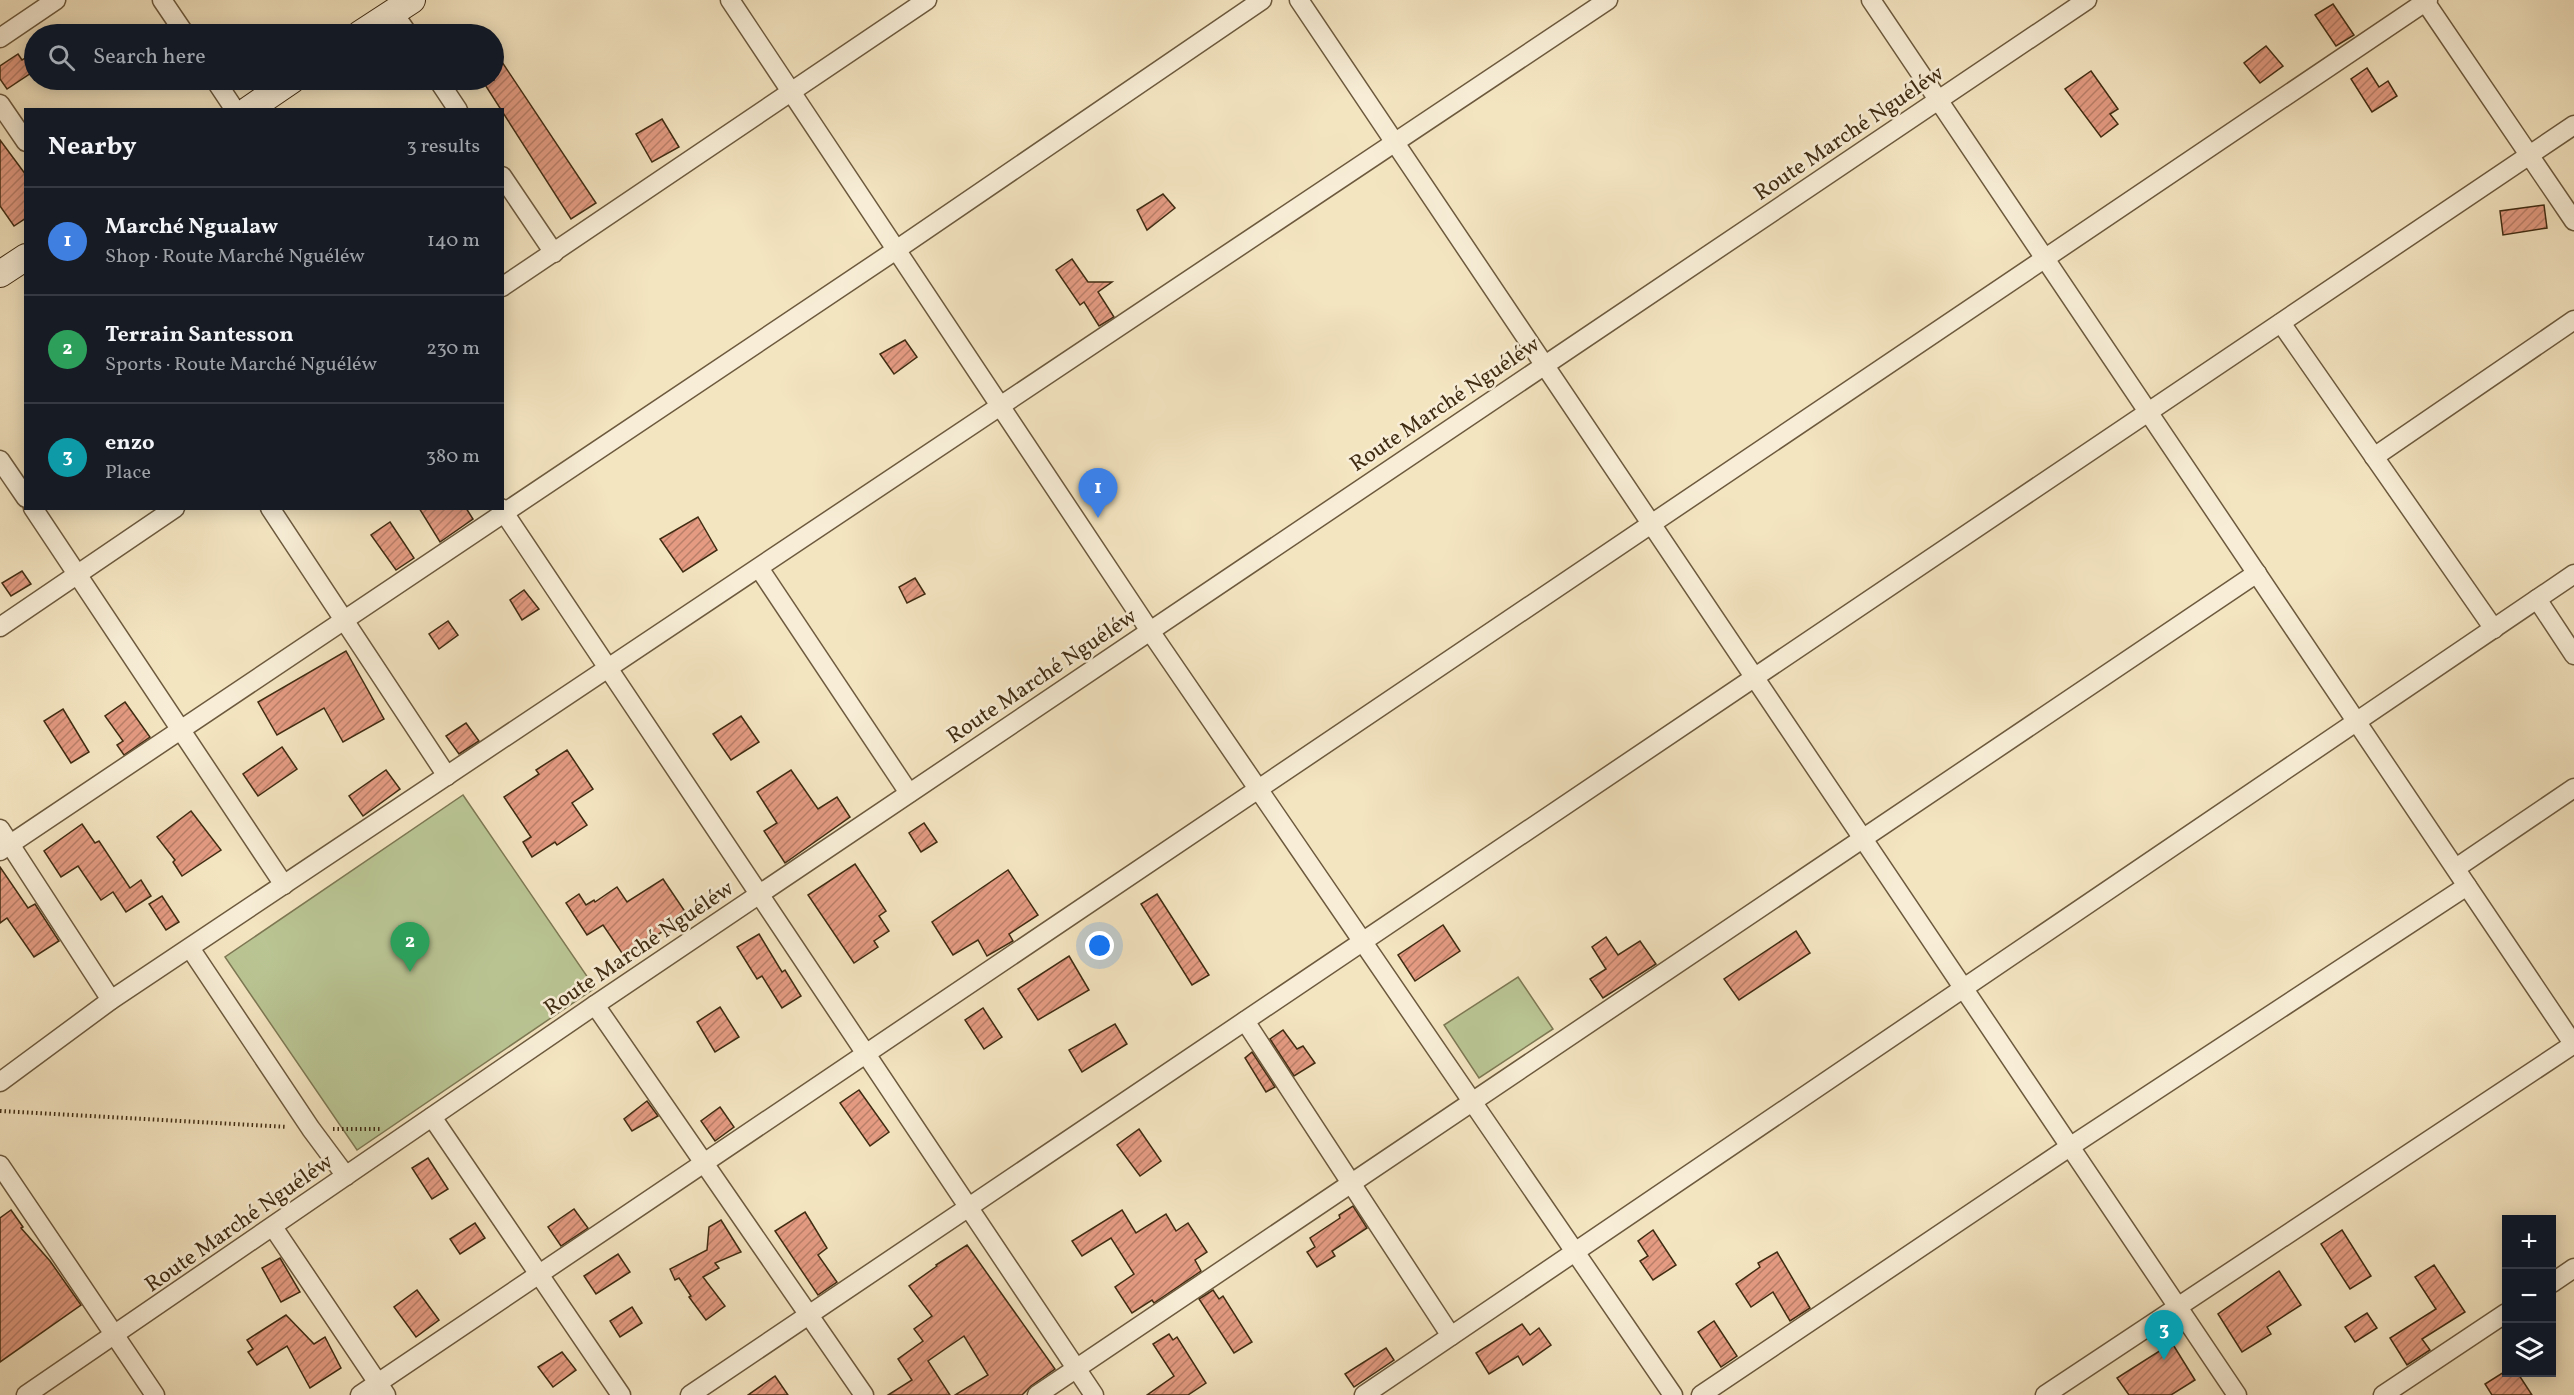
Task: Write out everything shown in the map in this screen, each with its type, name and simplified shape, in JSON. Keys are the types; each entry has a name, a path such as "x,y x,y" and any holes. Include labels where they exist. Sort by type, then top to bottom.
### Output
{"main road":[{"path":"375,24 402,6"},
{"path":"251,108 277,90"},
{"path":"0,274 24,259"}],"street":[{"path":"0,38 56,0"},
{"path":"162,0 178,24"},
{"path":"730,0 1150,631 1673,1395"},
{"path":"504,286 927,0"},
{"path":"111,1000 3,842 180,730 344,621 503,511 896,249 1262,0"},
{"path":"1299,0 2237,1395"},
{"path":"0,1082 111,1000 1608,0"},
{"path":"1871,0 2467,886 2568,1023 2574,1044 2045,1395"},
{"name":"Route Marché Nguéléw","path":"26,1395 595,1005 2087,0"},
{"path":"360,1395 382,1389 540,1273 2426,1 2574,221"},
{"path":"402,6 406,24"},
{"path":"222,90 234,108"},
{"path":"445,90 457,108"},
{"path":"0,104 24,139"},
{"path":"690,1395 2574,125"},
{"path":"504,179 554,252"},
{"path":"2374,457 2574,320"},
{"path":"2281,322 2494,630"},
{"path":"0,460 24,495"},
{"path":"34,510 284,885"},
{"path":"0,627 172,510"},
{"path":"271,510 447,776"},
{"path":"503,511 1094,1395"},
{"path":"759,568 909,793"},
{"path":"1037,1395 2257,573"},
{"path":"1364,1395 2574,574"},
{"path":"2537,599 2574,655"},
{"path":"2456,868 2574,788"},
{"path":"1701,1395 2071,1146 2467,886"},
{"path":"190,948 311,1129 346,1176"},
{"path":"595,1005 864,1395"},
{"path":"1245,1021 1451,1336"},
{"path":"432,1117 621,1395"},
{"path":"0,1165 155,1395"},
{"path":"273,1227 382,1389"},
{"path":"2556,1280 2574,1268"},
{"path":"2383,1395 2502,1316"}],"path":[{"path":"0,1111 311,1129 414,1130"}],"green space":[{"path":"463,795 595,988 357,1150 225,957"},
{"path":"1518,977 1553,1029 1479,1078 1444,1025"}],"building":[{"path":"2333,4 2354,35 2336,46 2315,15"},
{"path":"2266,46 2283,66 2260,83 2244,63"},
{"path":"18,54 22,60 24,59 24,78 7,89 0,79 0,66"},
{"path":"504,65 596,203 571,219 504,114 504,108 500,108 488,90 504,90"},
{"path":"2367,68 2379,87 2388,81 2397,96 2372,112 2351,79"},
{"path":"2091,71 2118,109 2110,114 2118,124 2101,137 2065,89"},
{"path":"662,119 679,147 652,162 636,134"},
{"path":"0,140 24,172 24,219 14,226 0,206"},
{"path":"1163,194 1175,208 1147,230 1137,210"},
{"path":"2544,205 2547,228 2503,235 2500,211"},
{"path":"1072,259 1088,282 1112,282 1098,292 1114,317 1099,326 1084,302 1080,305 1056,270"},
{"path":"905,340 917,357 894,374 880,354"},
{"path":"420,510 467,510 473,519 440,542"},
{"path":"698,517 717,550 683,572 660,539"},
{"path":"390,522 414,558 396,570 371,535"},
{"path":"22,571 31,584 11,596 2,583"},
{"path":"915,578 925,594 907,603 899,587"},
{"path":"524,590 539,609 522,620 510,600"},
{"path":"448,621 458,635 439,649 429,634"},
{"path":"346,651 384,719 343,742 324,708 277,735 258,702"},
{"path":"125,702 150,737 124,755 117,745 123,741 105,716"},
{"path":"63,709 89,752 71,763 44,721"},
{"path":"741,716 759,742 731,760 713,734"},
{"path":"466,723 479,741 459,754 446,736"},
{"path":"282,747 297,769 258,796 243,774"},
{"path":"567,750 593,789 572,803 587,825 557,845 555,842 532,857 523,842 531,837 504,797 539,774 536,770"},
{"path":"386,770 400,789 363,816 349,796"},
{"path":"791,770 818,809 837,797 850,817 785,863 764,831 777,823 757,792"},
{"path":"191,811 221,850 182,876 173,862 175,860 157,837"},
{"path":"924,823 937,842 921,852 909,833"},
{"path":"82,824 95,843 99,841 130,888 141,880 151,896 126,912 113,892 101,900 78,866 61,877 44,851"},
{"path":"855,864 886,911 879,916 889,931 874,941 878,947 854,963 808,895"},
{"path":"0,867 28,908 35,904 59,941 34,957 7,918 0,923"},
{"path":"1008,870 1038,915 1009,934 1013,941 987,956 978,940 953,955 932,922"},
{"path":"663,879 690,919 667,934 665,930 624,956 603,925 587,935 566,903 579,894 586,905 594,900 595,902 617,887 627,902"},
{"path":"1157,894 1209,975 1192,985 1141,904"},
{"path":"162,896 179,922 166,930 149,904"},
{"path":"1443,925 1460,951 1415,981 1398,955"},
{"path":"1796,931 1810,953 1739,1000 1724,979"},
{"path":"759,934 782,972 785,970 801,996 782,1008 762,976 757,979 737,947"},
{"path":"1606,937 1618,955 1640,941 1656,964 1603,998 1590,979 1606,969 1592,947"},
{"path":"1069,956 1089,990 1038,1020 1018,989"},
{"path":"720,1007 739,1037 715,1052 697,1022"},
{"path":"983,1008 1002,1037 984,1049 965,1020"},
{"path":"1115,1024 1127,1044 1082,1072 1069,1050"},
{"path":"1283,1030 1297,1049 1303,1046 1315,1063 1294,1076 1270,1039"},
{"path":"1252,1052 1275,1087 1266,1092 1245,1058"},
{"path":"859,1090 889,1132 870,1146 840,1103"},
{"path":"647,1101 658,1116 632,1131 624,1119"},
{"path":"720,1107 734,1127 715,1141 701,1121"},
{"path":"1139,1129 1161,1161 1140,1176 1117,1145"},
{"path":"428,1158 448,1189 432,1199 412,1168"},
{"path":"1353,1206 1367,1228 1332,1251 1335,1256 1317,1267 1307,1252 1315,1247 1310,1238 1340,1218 1339,1215"},
{"path":"574,1209 588,1228 561,1246 548,1227"},
{"path":"11,1210 23,1227 21,1228 50,1261 81,1305 0,1362 0,1218"},
{"path":"1122,1210 1136,1233 1166,1214 1176,1231 1188,1223 1207,1252 1195,1260 1201,1271 1154,1303 1152,1300 1132,1313 1115,1287 1134,1274 1111,1238 1082,1256 1072,1241"},
{"path":"805,1212 827,1248 818,1255 837,1282 818,1295 775,1231"},
{"path":"721,1220 741,1252 715,1263 719,1268 703,1277 725,1306 706,1320 689,1297 691,1296 679,1278 675,1280 670,1269 707,1250 709,1227"},
{"path":"475,1223 485,1238 460,1254 450,1239"},
{"path":"1653,1230 1676,1265 1653,1280 1640,1261 1648,1256 1638,1241"},
{"path":"2342,1230 2371,1276 2350,1289 2321,1244"},
{"path":"967,1245 1055,1369 1022,1395 955,1395 988,1375 964,1336 928,1361 950,1395 888,1395 912,1380 898,1359 923,1341 914,1329 932,1316 909,1286"},
{"path":"1777,1252 1810,1308 1790,1321 1773,1292 1751,1307 1736,1284 1760,1267 1758,1263"},
{"path":"618,1254 630,1272 596,1294 584,1276"},
{"path":"280,1258 300,1292 281,1302 262,1268"},
{"path":"2434,1265 2465,1312 2422,1339 2430,1350 2407,1365 2390,1338 2436,1309 2415,1277"},
{"path":"2279,1271 2301,1305 2267,1327 2271,1334 2242,1352 2218,1314"},
{"path":"417,1290 439,1320 416,1337 394,1307"},
{"path":"1213,1290 1219,1299 1223,1296 1252,1342 1234,1353 1199,1299"},
{"path":"632,1307 642,1323 620,1337 610,1321"},
{"path":"2367,1313 2377,1328 2355,1342 2345,1327"},
{"path":"286,1315 314,1344 325,1337 341,1368 310,1388 287,1346 257,1365 248,1352 253,1349 247,1340"},
{"path":"1714,1321 1737,1356 1721,1367 1698,1332"},
{"path":"1522,1324 1530,1335 1539,1328 1551,1345 1523,1365 1518,1356 1489,1374 1476,1353"},
{"path":"1169,1334 1173,1340 1177,1337 1206,1383 1188,1395 1147,1395 1174,1376 1153,1344"},
{"path":"2172,1343 2195,1380 2171,1395 2129,1395 2117,1378"},
{"path":"1386,1348 1394,1360 1354,1387 1345,1374"},
{"path":"562,1352 576,1370 553,1387 538,1367"},
{"path":"2502,1373 2502,1377 2520,1377 2532,1395 2492,1395 2485,1384"},
{"path":"775,1376 788,1395 748,1395"}],"place":[{"name":"Marché Ngualaw","path":"1098,518"},
{"name":"Terrain Santesson","path":"410,972"},
{"name":"enzo","path":"2164,1360"}]}
